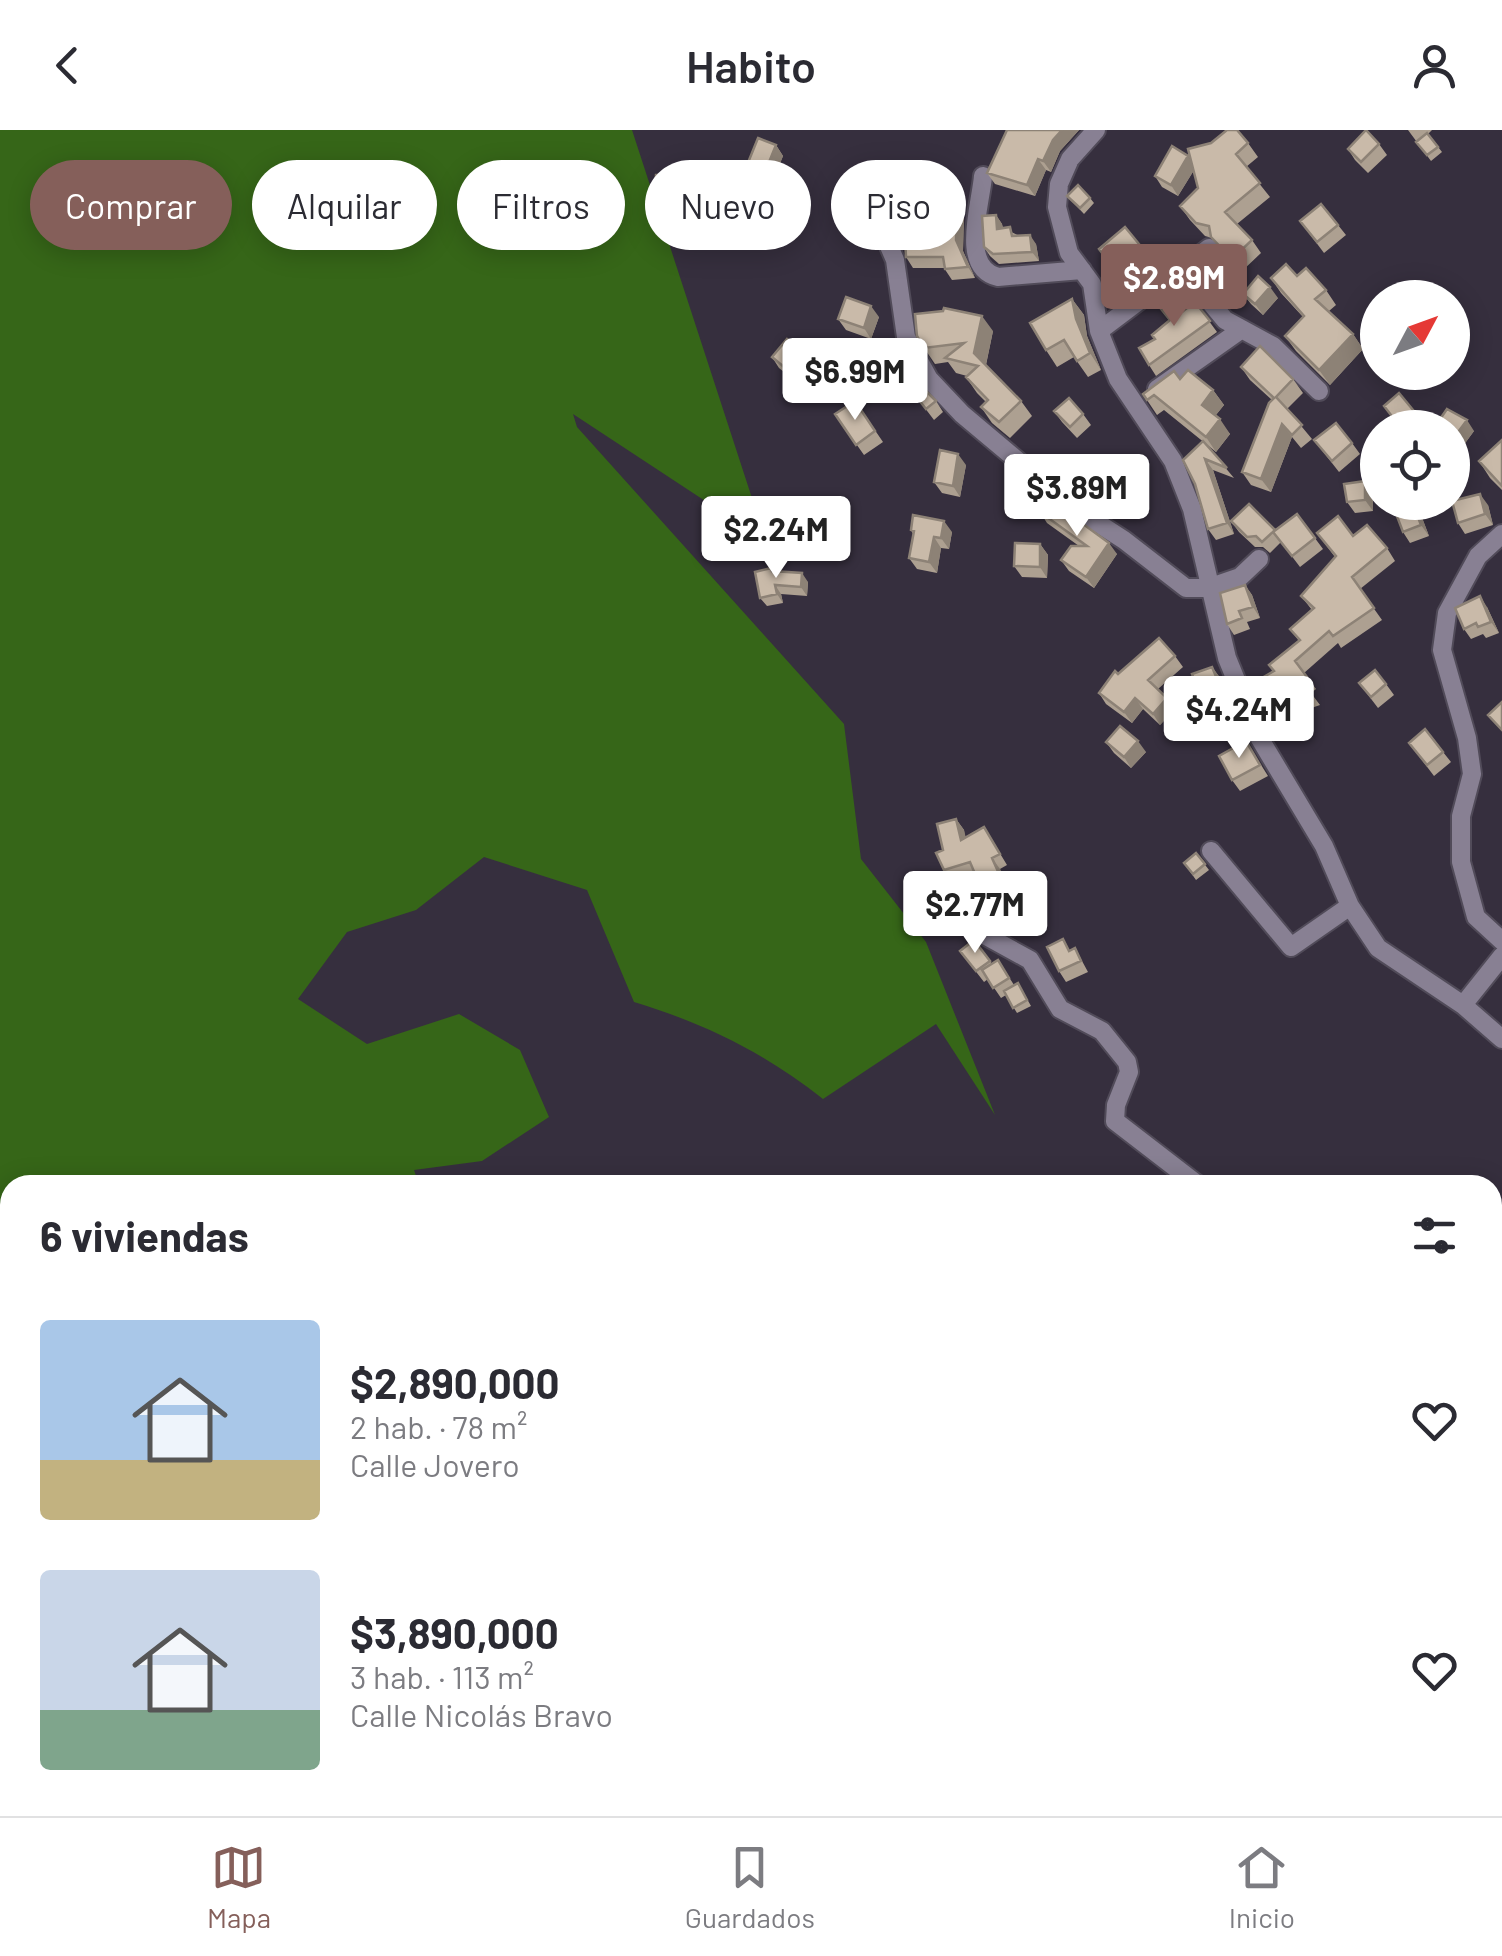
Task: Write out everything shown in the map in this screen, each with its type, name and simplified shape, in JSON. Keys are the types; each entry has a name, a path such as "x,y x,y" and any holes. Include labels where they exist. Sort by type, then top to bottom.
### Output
{"street":[{"path":"1096,130 1070,159 1058,184 1057,206 1069,253 1092,284 1099,331 1118,378 1173,461 1192,509 1227,658 1260,740 1324,846 1350,906 1378,948 1463,1005 1502,1038"},
{"path":"983,176 973,234 980,267 988,275 1082,270"},
{"path":"1099,331 1209,248"},
{"path":"891,250 906,336 929,379 962,414 1073,507 1186,588 1208,588 1240,577 1259,559"},
{"path":"1182,268 1225,320 1274,346 1319,390"},
{"path":"1136,406 1242,328"},
{"path":"1502,534 1478,556 1447,613 1442,650 1467,738 1472,774 1462,816 1461,862 1476,916 1502,940"},
{"path":"1210,851 1291,947 1350,906"},
{"path":"961,890 981,933 1030,960 1060,1009 1102,1031 1129,1072 1116,1104 1115,1121 1185,1175"},
{"path":"1463,1005 1502,956"}],"green space":[{"path":"0,130 632,130 645,170 645,250 671,250 766,541 573,414 577,427 844,724 861,859 926,942 995,1115 936,1024 823,1099 733,1041 634,1002 587,890 484,857 416,910 347,932 298,999 367,1044 459,1014 520,1050 549,1117 482,1161 414,1170 416,1175 0,1175"}],"building":[{"path":"1007,130 1062,130 1043,161 1038,159 1027,185 987,173"},
{"path":"1227,130 1237,130 1248,143 1236,154 1260,183 1225,212 1252,240 1232,259 1211,237 1209,226 1196,223 1180,206 1198,188 1188,149 1211,143"},
{"path":"1366,130 1379,144 1361,162 1348,149"},
{"path":"1427,133 1438,147 1427,155 1416,142"},
{"path":"758,138 776,145 770,160 749,160"},
{"path":"1172,146 1188,156 1171,185 1155,176"},
{"path":"1078,185 1090,198 1080,208 1067,196"},
{"path":"1321,204 1338,225 1317,242 1300,221"},
{"path":"996,215 997,229 1010,227 1012,236 1030,235 1032,252 993,254 984,247 982,216"},
{"path":"1125,227 1139,244 1112,266 1099,249"},
{"path":"906,250 960,250 968,267 945,269 943,257 906,257"},
{"path":"1286,264 1297,276 1306,268 1326,290 1315,299 1353,334 1319,370 1285,336 1304,316 1271,278"},
{"path":"1258,276 1270,287 1255,304 1243,294"},
{"path":"1168,295 1183,311 1195,302 1210,321 1149,365 1139,348 1155,339 1152,335 1170,320 1157,304"},
{"path":"846,297 871,306 864,328 838,319"},
{"path":"1072,299 1090,353 1077,361 1064,340 1046,350 1030,323"},
{"path":"944,308 982,316 974,353 1021,401 999,422 981,407 988,400 966,377 978,366 945,358 964,343 924,348 917,336 915,314"},
{"path":"787,339 811,358 796,377 772,357"},
{"path":"1260,346 1293,379 1276,397 1302,425 1292,435 1282,424 1261,479 1242,472 1274,398 1241,367"},
{"path":"1188,370 1213,390 1202,405 1220,419 1206,437 1154,395 1147,400 1143,394 1174,371 1180,379"},
{"path":"920,385 936,401 926,409 912,391"},
{"path":"1399,393 1413,410 1387,410 1384,406"},
{"path":"1069,398 1083,414 1070,427 1054,411"},
{"path":"855,401 875,431 856,445 835,414"},
{"path":"1336,423 1352,443 1332,461 1314,440"},
{"path":"1502,440 1502,486 1479,461"},
{"path":"1203,441 1227,468 1205,459 1227,523 1208,529 1195,484 1183,460"},
{"path":"940,450 958,454 953,486 934,482"},
{"path":"1360,482 1360,501 1347,502 1344,484"},
{"path":"1480,494 1485,514 1470,519 1470,496"},
{"path":"1049,499 1109,543 1086,577 1061,560 1071,546 1087,546 1040,512"},
{"path":"1249,504 1275,530 1262,542 1256,536 1247,537 1231,521"},
{"path":"1297,514 1315,538 1292,556 1273,532"},
{"path":"913,515 944,521 941,538 934,537 929,562 909,558"},
{"path":"1338,516 1353,536 1367,525 1387,548 1352,577 1374,608 1333,636 1329,631 1295,661 1307,677 1302,681 1311,693 1292,700 1290,697 1259,711 1248,686 1274,671 1269,665 1300,640 1290,629 1314,608 1301,596 1336,556 1317,533"},
{"path":"1398,520 1419,520 1421,525 1403,532"},
{"path":"1015,543 1040,544 1040,567 1014,566"},
{"path":"771,568 802,573 801,587 775,585 777,594 760,598 755,572"},
{"path":"1245,585 1253,607 1239,611 1242,618 1227,624 1220,593"},
{"path":"1480,596 1491,622 1464,629 1455,608"},
{"path":"1159,638 1175,656 1148,680 1167,698 1153,714 1135,698 1124,712 1099,693 1115,671 1118,674"},
{"path":"1212,667 1232,715 1210,723 1192,674"},
{"path":"1375,670 1386,684 1371,697 1359,683"},
{"path":"1502,702 1502,730 1488,715"},
{"path":"1120,726 1138,741 1124,757 1106,742"},
{"path":"1425,729 1443,752 1427,765 1409,743"},
{"path":"1246,741 1260,765 1232,780 1219,756"},
{"path":"956,819 961,840 984,827 1000,854 992,858 1004,885 983,893 970,862 944,870 936,853 943,850 937,824"},
{"path":"1196,853 1205,864 1193,874 1184,863"},
{"path":"1063,939 1069,951 1075,948 1081,961 1059,971 1047,947"},
{"path":"974,940 990,961 976,971 960,951"},
{"path":"998,960 1009,978 993,988 982,970"},
{"path":"1018,983 1027,1000 1013,1008 1004,991"}]}
